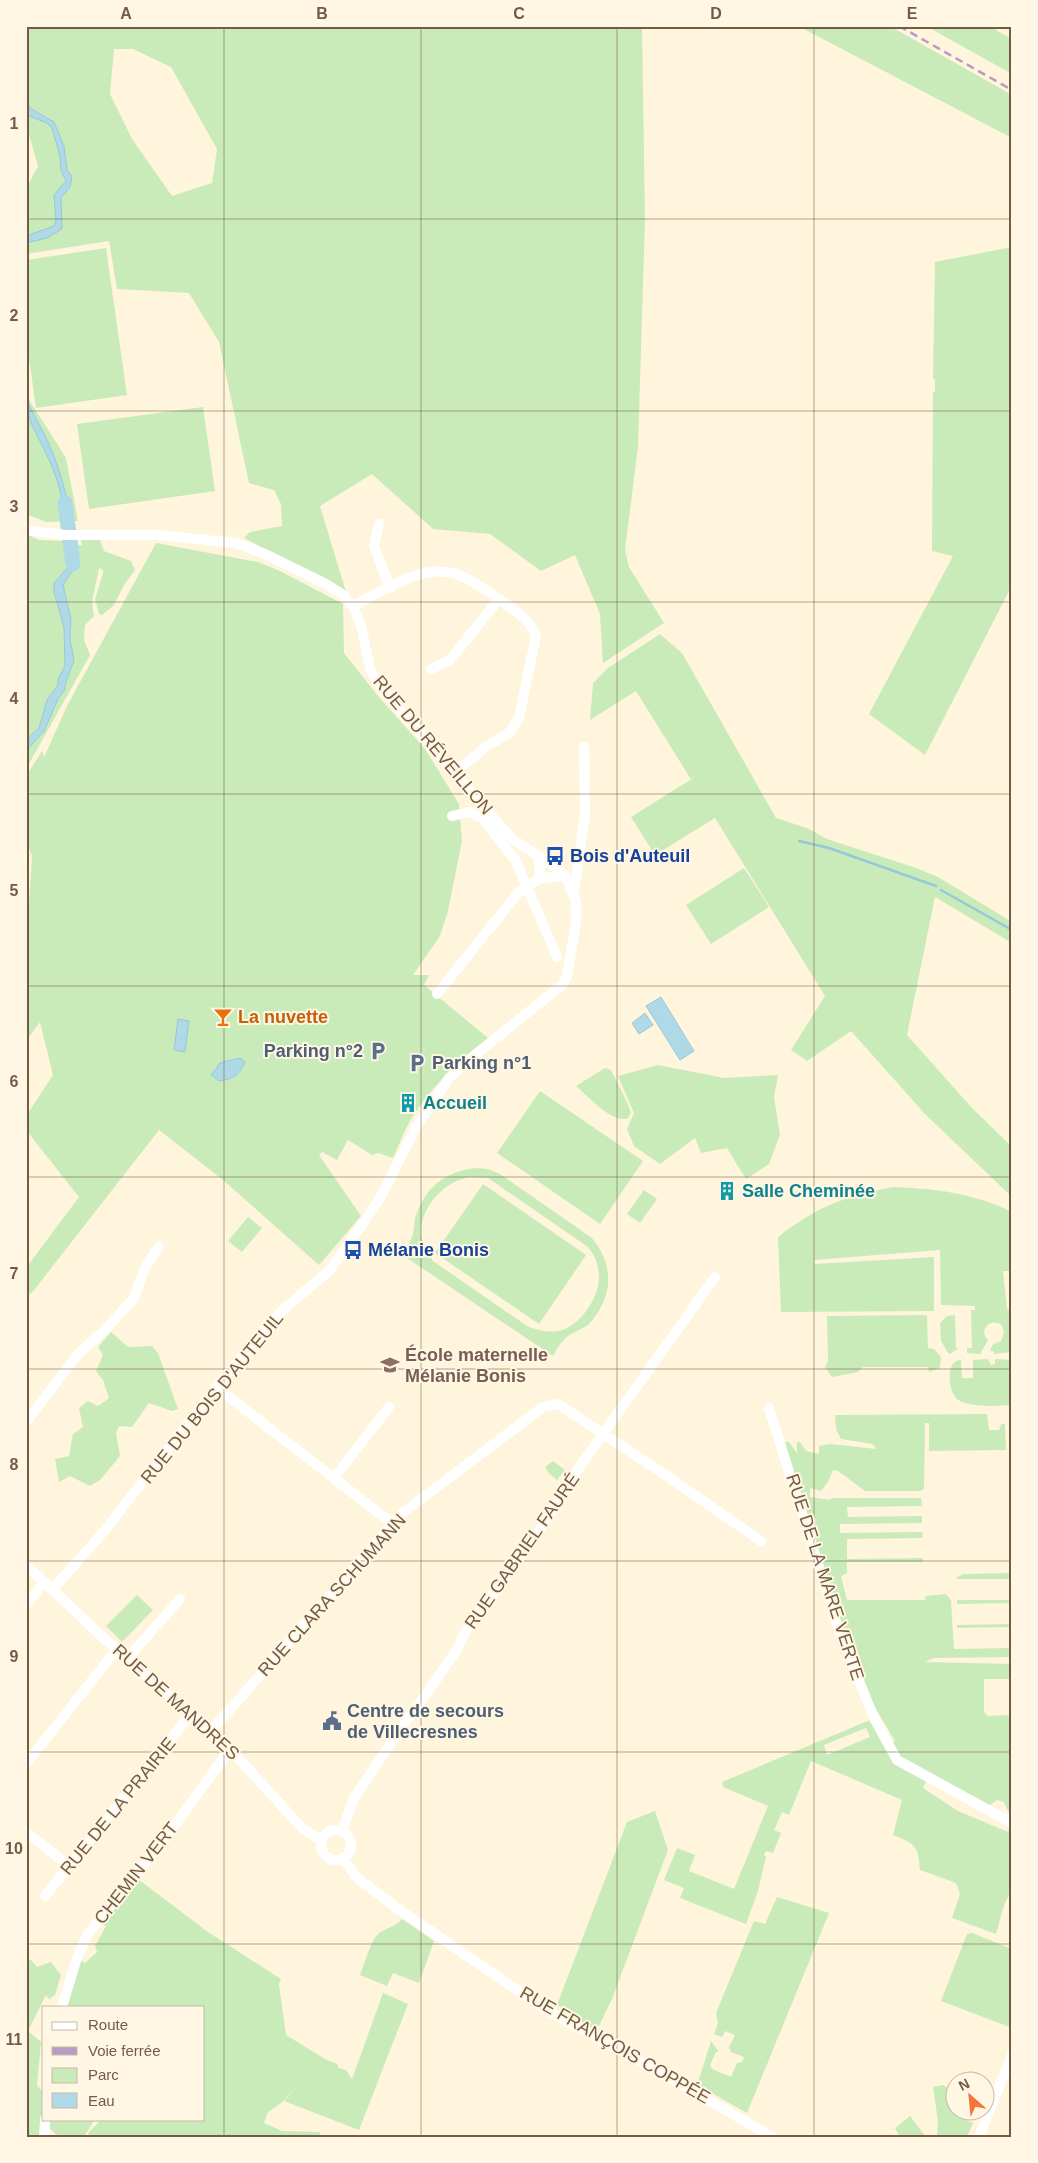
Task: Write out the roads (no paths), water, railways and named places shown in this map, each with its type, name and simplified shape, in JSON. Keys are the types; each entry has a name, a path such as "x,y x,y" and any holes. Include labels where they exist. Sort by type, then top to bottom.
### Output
{"street":[{"path":"379,524 374,546 390,588"},
{"name":"RUE DU RÉVEILLON","path":"26,530 70,535 158,534 235,543 265,554 342,594 353,606 361,625 370,669 381,688 512,839 565,875 574,892 576,922 567,976 563,984"},
{"path":"353,606 418,574 436,570 455,573 473,581 522,616 532,626 536,636 520,718 509,733 487,746 454,773"},
{"path":"432,668 450,660 499,600"},
{"path":"574,892 585,814 584,747"},
{"path":"452,816 469,812 482,818 516,861 557,957"},
{"path":"538,856 539,879"},
{"path":"437,994 527,885 539,879 565,875"},
{"name":"RUE DU BOIS D'AUTEUIL","path":"26,1605 106,1529 216,1387 283,1310 330,1270 379,1200 416,1127 450,1078 563,984"},
{"path":"26,1422 79,1353 105,1330 134,1298 146,1265 159,1247"},
{"name":"RUE GABRIEL FAURÉ","path":"342,1831 354,1798 370,1772 457,1650 461,1638 559,1502 567,1485 603,1433 715,1277"},
{"path":"216,1387 393,1524"},
{"name":"RUE CLARA SCHUMANN","path":"209,1732 401,1514 543,1407 558,1404 761,1542"},
{"path":"334,1478 389,1407"},
{"name":"RUE DE LA MARE VERTE","path":"769,1408 839,1631 874,1718 897,1760 1012,1823"},
{"name":"RUE DE MANDRES","path":"26,1565 127,1659 230,1749 302,1828 322,1841"},
{"path":"127,1659 180,1599"},
{"path":"26,1764 108,1660 118,1650"},
{"name":"RUE DE LA PRAIRIE","path":"45,1896 190,1715"},
{"name":"CHEMIN VERT","path":"62,2006 76,1961 87,1935 167,1836 230,1749"},
{"path":"342,1831 349,1837 351,1845 349,1853 343,1858 335,1860 327,1856 322,1849 322,1841 330,1832 342,1831"},
{"path":"26,1832 69,1866"},
{"name":"RUE FRANÇOIS COPPÉE","path":"343,1858 356,1878 416,1922 548,2011 686,2086 772,2137"},
{"path":"979,2137 1011,2057"},
{"path":"44,2137 46,2120"}],"water":[{"path":"26,101 30,108 54,122 64,146 67,170 72,176 70,187 61,198 62,229 47,238 26,243 26,236 54,226 56,220 54,195 66,181 61,170 60,156 52,128 47,123 29,116 26,111"},
{"path":"26,399 57,463 72,523 64,523 65,517 61,493 50,462 32,425 26,406"},
{"path":"77,545 79,561 63,585 71,619 70,639 74,660 65,689 58,699 44,731 26,751 26,740 39,728 47,700 58,685 58,679 65,666 64,627 54,592 54,583 68,567 69,546"},
{"path":"661,997 694,1051 680,1060 646,1006"},
{"path":"645,1013 653,1025 639,1034 632,1023"},
{"path":"178,1019 189,1021 185,1052 174,1050"},
{"path":"240,1058 245,1062 235,1076 219,1081 211,1075 220,1063"}],"waterway":[{"path":"65,503 73,564"},
{"path":"799,841 829,848 936,886"},
{"path":"941,890 1012,930"}],"railway":[{"path":"899,26 1012,90"}],"place":[{"name":"Bois d'Auteuil","path":"555,856"},
{"name":"La nuvette","path":"223,1017"},
{"name":"Parking n°2","path":"378,1051"},
{"name":"Parking n°1","path":"417,1063"},
{"name":"Accueil","path":"408,1103"},
{"name":"Salle Cheminée","path":"727,1191"},
{"name":"Mélanie Bonis","path":"353,1250"},
{"name":"École maternelle Mélanie Bonis","path":"390,1365"},
{"name":"Centre de secours de Villecresnes","path":"332,1721"}]}
